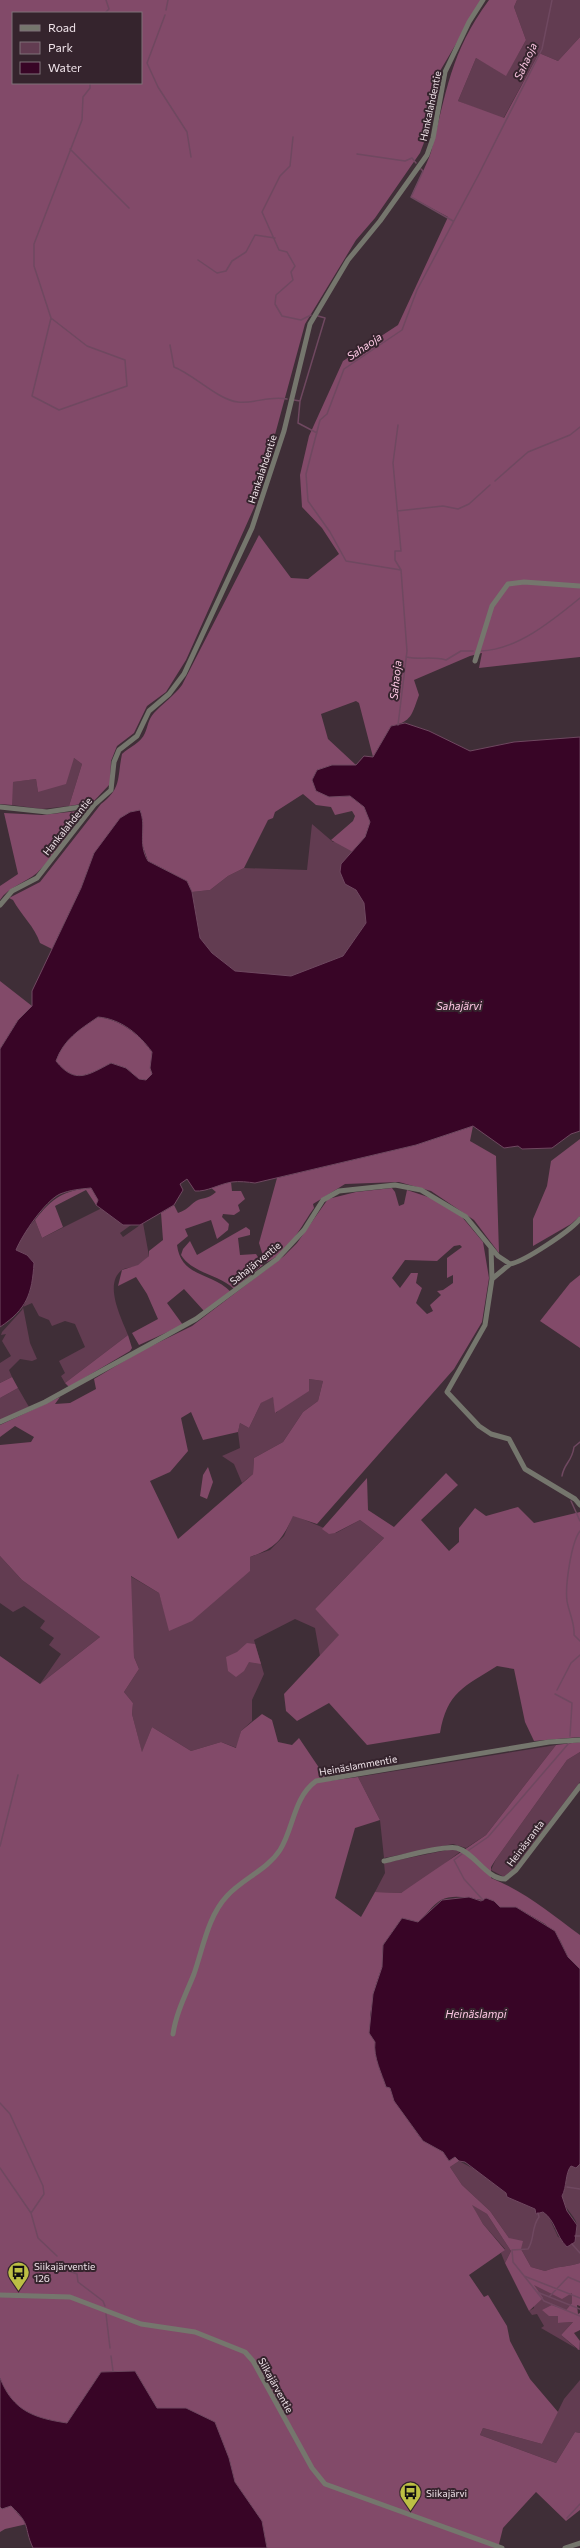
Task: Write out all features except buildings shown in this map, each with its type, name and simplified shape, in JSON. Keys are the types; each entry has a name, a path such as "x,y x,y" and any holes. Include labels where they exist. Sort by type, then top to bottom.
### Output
{"street":[{"name":"Hankalahdentie","path":"0,905 12,892 37,878 94,805 111,790 114,762 119,750 136,736 149,711 169,694 184,674 252,528 284,431 310,324 348,260 380,221 427,155 433,138 445,72 469,22 483,0"},
{"path":"475,661 492,606 508,584 524,582 580,586"},
{"path":"0,808 47,812 94,805"},
{"name":"Sahajärventie","path":"0,1422 46,1402 136,1350 196,1319 277,1259 304,1230 324,1200 334,1193 350,1189 395,1185 421,1190 466,1217 504,1262 510,1264"},
{"path":"492,1279 510,1264 521,1260 564,1233 580,1219"},
{"path":"491,1248 492,1279 485,1325 447,1392 478,1426 491,1434 509,1439 528,1472 544,1479 580,1505"},
{"name":"Heinäslammentie","path":"173,2034 184,1997 218,1906 235,1887 264,1866 279,1852 301,1797 307,1787 316,1781 549,1742 580,1740"},
{"name":"Heinäsranta","path":"384,1861 454,1848 468,1854 498,1878 506,1880 516,1870 580,1786"},
{"name":"Siikajärventie","path":"0,2295 70,2296 141,2324 196,2332 244,2352 253,2361 312,2468 325,2484 502,2548"},
{"path":"565,2548 580,2543"}],"green space":[{"path":"517,0 580,0 580,37 558,61 539,53 503,119 458,101 476,58 506,75 526,40 514,7"},
{"path":"405,723 443,738 364,903 366,923 343,956 291,976 235,971 212,953 200,938 192,892 210,890 228,876 244,868 307,870 312,824 333,842 365,837 356,765 364,756 373,757 391,726"},
{"path":"74,758 82,764 69,806 42,809 12,805 12,782 36,779 38,792"},
{"path":"102,1208 123,1225 131,1225 120,1233 123,1237 143,1223 149,1256 137,1266 122,1270 117,1276 114,1284 118,1311 128,1335 65,1383 61,1376 65,1373 59,1361 85,1347 75,1324 65,1321 52,1326 49,1320 39,1316 32,1303 23,1307 30,1292 34,1263 27,1255 16,1250 23,1234 35,1220 42,1238"},
{"path":"23,1308 30,1343 37,1359 32,1361 20,1359 9,1370 12,1377 0,1383 0,1363 11,1356 2,1341 6,1334 1,1335"},
{"path":"309,1379 323,1381 318,1401 303,1412 283,1442 254,1458 253,1474 242,1483 234,1464 222,1456 240,1448 238,1432 240,1423 249,1428 261,1403 273,1396 276,1413"},
{"path":"18,1388 29,1407 0,1420 0,1398"},
{"path":"293,1515 336,1533 360,1520 384,1538 315,1609 340,1635 320,1656 315,1628 295,1619 254,1640 264,1674 252,1700 252,1721 241,1731 237,1748 221,1742 191,1751 152,1727 142,1753 132,1714 133,1703 124,1692 139,1669 134,1657 130,1576 159,1593 170,1630 250,1557 270,1550 284,1536"},
{"path":"0,1556 22,1580 100,1637 40,1684 61,1654 49,1645 54,1638 40,1628 45,1621 24,1606 13,1612 0,1603"},
{"path":"556,1745 486,1835 466,1848 453,1844 384,1858 380,1820 358,1777"},
{"path":"580,1752 580,1782 509,1875 504,1877 491,1870 496,1859 567,1760"},
{"path":"452,1849 461,1851 426,1878 401,1893 375,1892 385,1873 384,1863"},
{"path":"459,2161 476,2170 506,2193 508,2197 548,2215 558,2237 575,2242 577,2228 575,2219 564,2204 562,2196 569,2169 571,2166 576,2168 580,2164 580,2263 545,2271 531,2267 521,2249 509,2238 490,2211 462,2185 450,2167"},
{"path":"471,2204 487,2214 511,2251 505,2263 501,2253 505,2249 483,2224"},
{"path":"533,2284 572,2292 572,2303 566,2310 552,2305 559,2315 558,2323 573,2322 561,2335 576,2348 541,2328 544,2326 537,2314 532,2315 529,2311 534,2308"},
{"path":"580,2380 580,2433 575,2432 556,2463 480,2435 483,2428 542,2444 564,2399"}],"shaded area":[{"path":"0,0 482,0 440,71 433,119 420,153 375,218 356,240 305,324 257,501 186,660 166,692 147,706 134,733 117,746 111,761 110,784 93,802 69,806 82,764 74,758 66,784 38,792 36,779 13,782 12,805 0,804"},
{"path":"489,0 517,0 514,7 526,40 506,76 476,58 458,101 504,118 539,53 558,61 580,37 580,657 479,668 482,653 470,656 414,680 419,695 413,712 403,722 391,726 373,757 359,703 356,701 321,714 328,739 356,765 332,765 317,770 312,780 329,797 350,796 364,807 370,822 365,837 353,852 331,840 353,821 355,816 352,811 335,815 331,807 316,805 303,794 275,812 273,818 268,820 244,868 228,876 210,890 192,892 187,881 148,861 141,841 143,819 94,853 81,888 52,949 40,943 31,926 13,900 9,898 40,882 101,804 112,793 118,782 122,754 141,740 149,721 157,709 176,693 182,685 259,535 291,578 308,579 339,554 322,528 302,507 300,475 309,436 343,361 398,325 448,217 411,197 431,152 451,73 458,55 476,19"},
{"path":"87,810 44,866 37,873 12,888 0,900 0,886 18,874 4,813 42,815"},
{"path":"0,981 32,1006 18,1020 0,1049"},
{"path":"98,1017 114,1021 129,1029 147,1045 152,1052 150,1068 152,1074 146,1080 139,1079 126,1068 111,1063 88,1074 75,1075 62,1068 55,1060 63,1046 73,1035"},
{"path":"473,1126 470,1141 496,1156 499,1253 474,1220 431,1191 399,1182 345,1184 313,1204 314,1208 294,1238 282,1252 267,1262 264,1259 259,1243 277,1178 416,1145"},
{"path":"580,1139 580,1216 571,1224 533,1246 533,1219 547,1186 551,1161"},
{"path":"231,1182 232,1191 241,1191 245,1199 238,1205 240,1211 234,1215 223,1214 222,1217 229,1224 228,1230 217,1239 211,1220 185,1229 188,1236 177,1245 184,1263 191,1269 215,1281 231,1292 204,1311 184,1289 167,1303 183,1325 139,1345 132,1333 158,1319 147,1294 136,1277 118,1286 122,1270 138,1265 149,1256 149,1251 163,1240 161,1213 174,1205 178,1213 181,1212 196,1201 208,1197 216,1192 210,1187"},
{"path":"91,1188 98,1200 96,1205 86,1190 55,1206 63,1227 42,1238 35,1220 41,1212 59,1196 73,1191"},
{"path":"392,1188 395,1192 399,1206 404,1204 407,1190 431,1198 462,1217 483,1242 489,1278 482,1322 454,1369 317,1524 293,1516 277,1542 259,1554 250,1557 250,1571 192,1621 169,1631 159,1593 131,1576 134,1657 139,1669 124,1692 133,1703 132,1714 142,1752 152,1727 191,1751 221,1742 236,1748 241,1731 262,1714 272,1720 278,1742 292,1745 299,1738 328,1781 358,1777 380,1820 355,1828 335,1898 361,1917 375,1892 401,1893 486,1835 556,1745 580,1742 580,1752 567,1760 496,1859 491,1867 491,1878 526,1896 580,1935 580,1969 568,1957 560,1940 545,1924 516,1907 500,1907 494,1901 460,1897 447,1898 438,1902 418,1922 402,1918 383,1945 382,1967 376,1984 370,2015 371,2030 375,2042 377,2058 395,2101 419,2136 443,2152 449,2161 455,2157 459,2161 450,2167 462,2185 490,2211 509,2238 523,2241 521,2249 531,2267 545,2271 580,2263 580,2306 577,2305 578,2314 580,2313 580,2330 574,2333 580,2341 579,2350 561,2335 573,2322 558,2323 558,2316 549,2316 542,2310 552,2305 566,2310 572,2303 572,2293 562,2299 534,2285 543,2298 529,2311 505,2263 511,2251 487,2214 472,2205 483,2224 505,2250 469,2275 484,2297 488,2295 507,2326 510,2341 530,2379 558,2412 542,2444 483,2428 480,2435 556,2463 575,2432 580,2433 580,2510 566,2521 536,2492 503,2528 498,2548 267,2548 262,2522 235,2482 229,2458 186,2408 157,2408 135,2371 101,2372 67,2423 44,2418 26,2411 11,2398 0,2378 0,1656 40,1684 100,1637 22,1580 0,1556 0,1445 31,1442 34,1437 15,1426 0,1437 0,1425 60,1397 55,1404 70,1403 96,1389 94,1379 139,1352 192,1326 284,1256 297,1243 328,1199 356,1192","holes":["460,1245 462,1247 447,1258 447,1278 453,1275 453,1283 443,1290 437,1291 441,1295 430,1305 433,1311 427,1314 416,1303 422,1288 416,1283 418,1273 411,1273 400,1288 392,1278 405,1260 437,1261 454,1246","309,1379 323,1381 318,1401 303,1412 283,1442 254,1458 253,1474 178,1539 150,1481 170,1472 188,1451 181,1418 191,1412 203,1440 238,1432 240,1423 249,1428 261,1403 273,1397 275,1413 309,1391"]},
{"path":"246,1227 250,1230 250,1235 238,1238 240,1255 256,1254 263,1265 234,1289 221,1280 192,1266 181,1255 183,1249 190,1241 197,1255"},
{"path":"580,1275 580,1348 540,1321 570,1283"},
{"path":"128,1335 132,1348 130,1351 69,1387 65,1383"},
{"path":"12,1377 18,1388 0,1398 0,1383"},
{"path":"208,1467 213,1482 207,1499 200,1496 203,1475"},
{"path":"446,1473 458,1485 421,1520 449,1551 459,1542 459,1528 475,1508 486,1516 518,1507 534,1523 580,1512 580,1737 534,1741 525,1722 514,1669 497,1666 466,1686 452,1699 443,1719 440,1733 367,1745 329,1703 297,1721 286,1711 284,1694 339,1635 315,1609 384,1538 360,1520 335,1533 329,1534 322,1529 367,1478 368,1510 394,1527"},
{"path":"247,1643 255,1644 261,1664 249,1662 244,1671 236,1677 228,1671 226,1657 237,1652"},
{"path":"11,2506 27,2524 5,2529 0,2532 0,2507"}],"water":[{"name":"Sahajärvi","path":"405,723 429,731 470,751 514,742 580,737 580,1131 571,1134 552,1148 522,1149 518,1146 504,1148 473,1126 416,1145 255,1183 232,1182 195,1191 187,1179 180,1184 183,1190 174,1205 140,1225 123,1225 96,1205 98,1200 91,1188 60,1194 41,1211 16,1250 27,1255 34,1263 32,1284 22,1307 0,1327 0,1049 18,1020 32,1006 32,991 81,888 94,853 120,818 130,812 140,810 143,823 143,848 148,861 187,881 192,892 200,938 212,953 235,971 291,976 343,956 366,923 364,903 356,890 345,884 340,872 341,864 365,837 370,822 364,807 350,796 329,797 316,791 312,780 317,770 332,765 356,765 364,756 373,757 391,726","holes":["98,1017 106,1018 129,1028 147,1045 152,1052 150,1068 152,1074 146,1080 139,1079 126,1068 111,1063 88,1074 82,1076 76,1075 69,1073 56,1061 63,1047 78,1031"]},
{"name":"Heinäslampi","path":"469,1897 481,1901 486,1898 494,1901 500,1907 516,1907 555,1931 568,1957 580,1969 580,2164 576,2168 571,2166 569,2169 562,2196 567,2211 577,2225 575,2242 567,2247 560,2238 551,2220 543,2212 536,2214 535,2209 507,2197 506,2193 465,2162 459,2161 455,2157 449,2161 443,2152 423,2141 394,2101 390,2088 386,2087 375,2054 375,2042 369,2033 373,1994 382,1967 383,1945 402,1918 418,1922 442,1900"},
{"path":"135,2371 157,2408 186,2408 215,2422 229,2458 235,2482 262,2521 267,2548 33,2548 25,2522 18,2513 11,2506 2,2509 0,2507 0,2378 11,2398 26,2411 44,2418 67,2423 101,2372"}],"waterway":[{"path":"106,0 109,9 106,12"},
{"path":"166,10 168,0"},
{"name":"Sahaoja","path":"398,725 407,651 401,570 346,561 330,532 308,501 306,474 320,420 327,414 344,369 402,330 417,290 479,174 542,49 552,0"},
{"path":"165,15 147,63 158,87 187,132 191,157"},
{"path":"51,318 34,266 34,244 82,120 83,97 90,88 90,84"},
{"path":"293,137 290,166 280,176 262,212 279,250 287,252 295,266 291,272 293,280 276,295 275,304 282,316 301,320 311,315"},
{"path":"70,149 129,208"},
{"path":"357,154 405,161 412,158 416,163"},
{"path":"421,169 423,171 411,197 453,221"},
{"path":"198,260 217,273 226,271 232,261 246,252 255,235 275,238"},
{"path":"300,401 325,318 318,316"},
{"path":"51,318 87,346 125,360 127,386 59,410 32,396 51,318"},
{"path":"170,345 174,367 222,397 238,402 250,402 275,398 287,399"},
{"path":"294,400 300,401 298,423 317,433"},
{"path":"398,425 393,463 401,551 395,551 395,560 401,570"},
{"path":"495,481 528,452 570,435 580,427"},
{"path":"397,511 443,506 458,509 469,504 490,485"},
{"path":"481,651 494,649 521,640 546,624 580,598"},
{"path":"406,657 436,658 446,660 461,651 473,651"},
{"path":"562,1476 564,1468 572,1456 574,1447 580,1442"},
{"path":"571,1501 580,1521"},
{"path":"580,1531 571,1554 567,1594 567,1601 574,1626 574,1635 580,1641"},
{"path":"557,1690 571,1663 580,1655"},
{"path":"555,1694 572,1703 570,1736"},
{"path":"469,1850 488,1837 569,1743"},
{"path":"0,1846 18,1775"},
{"path":"462,1854 454,1860 464,1879 483,1900"},
{"path":"0,2103 10,2114 43,2186 44,2194 31,2213"},
{"path":"0,2168 31,2213 38,2238 57,2256"},
{"path":"567,2187 580,2189"},
{"path":"538,2213 539,2217 528,2249 512,2250 513,2262 544,2301 580,2316"},
{"path":"575,2236 580,2236"},
{"path":"572,2244 580,2253"},
{"path":"63,2261 69,2271 77,2274 78,2282 103,2301 105,2306"},
{"path":"524,2276 580,2298"},
{"path":"549,2297 568,2277 580,2282"},
{"path":"537,2292 580,2309"},
{"path":"106,2314 110,2348"},
{"path":"111,2356 113,2371"},
{"path":"567,2518 580,2504"}],"place":[{"name":"Siikajärventie 126","path":"18,2292"},
{"name":"Siikajärvi","path":"411,2512"}]}
